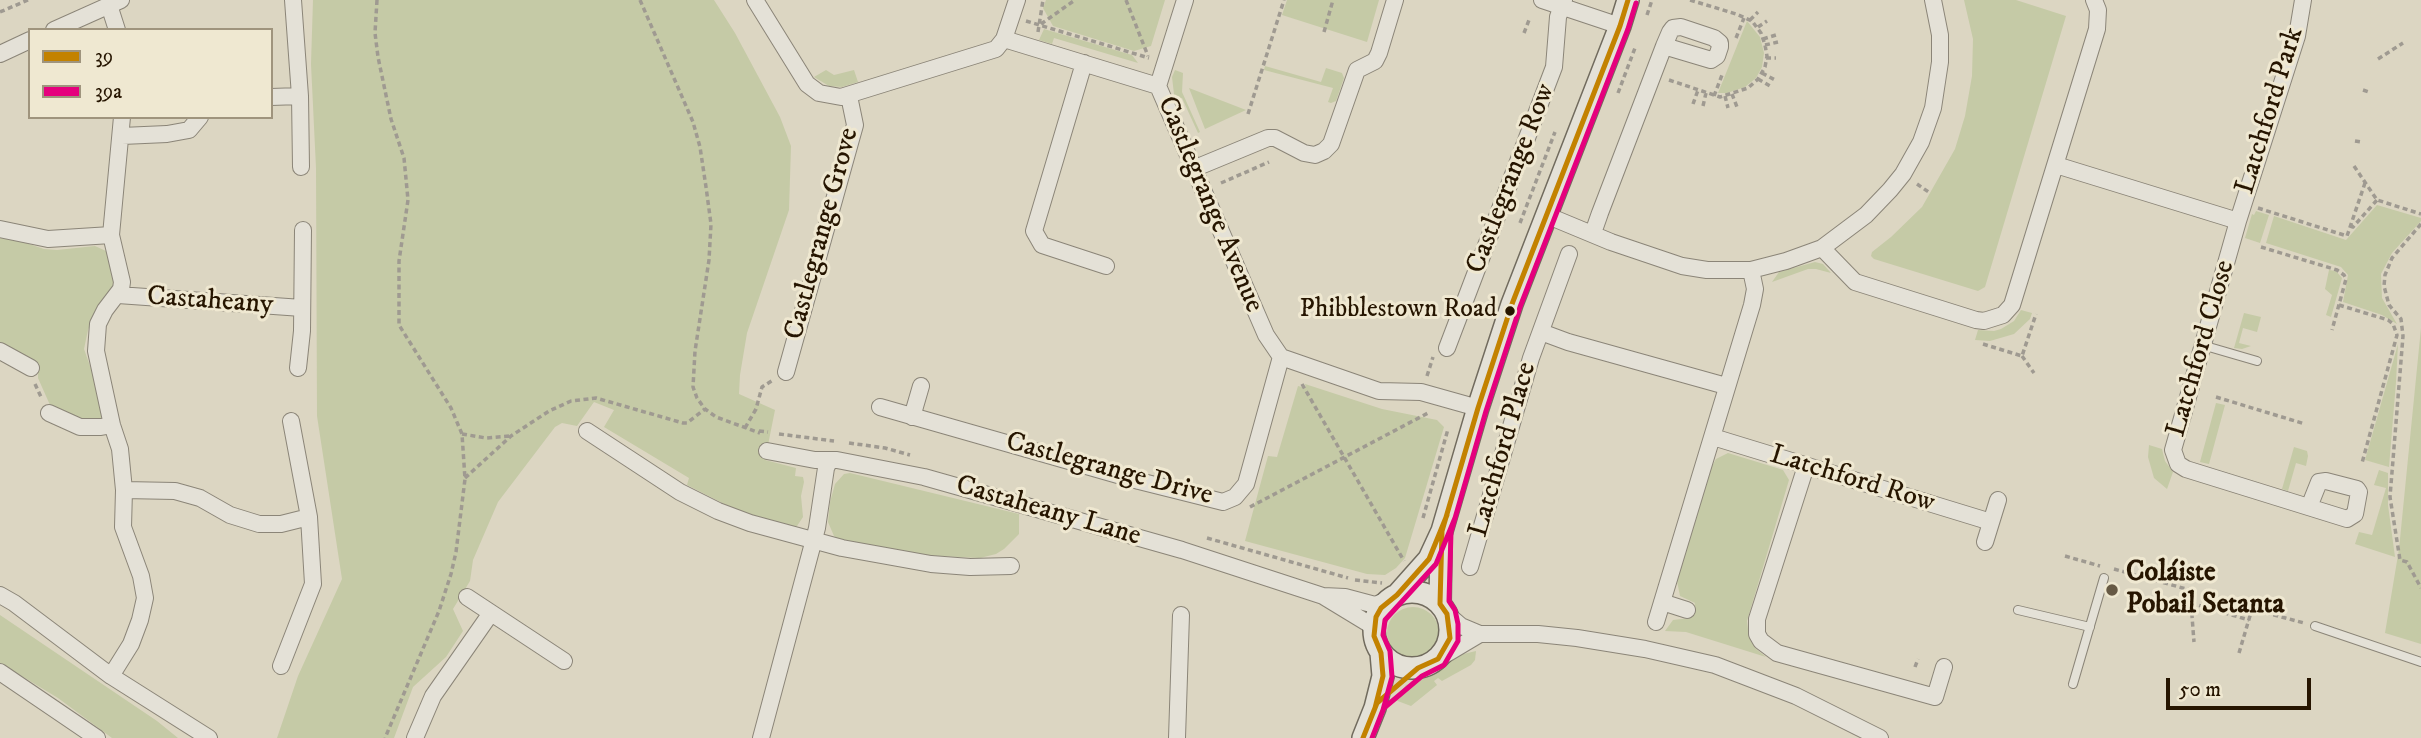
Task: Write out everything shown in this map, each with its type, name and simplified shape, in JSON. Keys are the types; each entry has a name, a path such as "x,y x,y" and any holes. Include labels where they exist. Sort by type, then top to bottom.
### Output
{"street":[{"path":"292,0 300,96 301,167"},
{"path":"755,0 807,84 828,96 849,96 996,49 1004,39 1017,0"},
{"path":"1158,86 1185,0"},
{"path":"1193,169 1268,138 1284,142 1304,153 1315,155 1324,151 1331,144 1357,70 1375,61 1379,53 1395,0"},
{"path":"1542,0 1563,3 1620,26"},
{"path":"1363,738 1377,703 1383,676 1381,653 1374,627 1376,617 1392,592 1429,559 1442,531 1512,304 1628,0"},
{"path":"1546,215 1682,266 1707,270 1751,270 1822,248 1866,215 1890,190 1914,156 1925,134 1933,108 1940,62 1940,35 1933,0"},
{"path":"1822,248 1855,282 1976,320 1984,321 2003,315 2012,305 2097,29 2098,10 2094,0"},
{"name":"Latchford Park","path":"2238,221 2297,36 2303,0"},
{"path":"59,28 115,3 117,28"},
{"name":"Castlegrange Row","path":"1447,348 1554,67 1558,17 1563,3"},
{"name":"Castlegrange Avenue","path":"1004,39 1158,86 1266,335 1281,357"},
{"path":"0,54 28,41"},
{"path":"1593,233 1664,46"},
{"path":"1084,63 1034,231 1042,245 1106,266"},
{"path":"273,97 300,96"},
{"name":"Castlegrange Grove","path":"786,372 855,125 849,96"},
{"name":"Castaheany","path":"111,676 131,645 145,598 141,576 123,527 124,490 120,449 99,368 96,337 101,317 118,295 122,282 111,235 122,119"},
{"path":"122,136 188,130 198,119"},
{"path":"2056,165 2238,221"},
{"name":"Latchford Close","path":"2238,221 2174,450 2178,464 2186,469 2309,507"},
{"path":"0,229 48,239 111,235"},
{"name":"Castaheany","path":"298,368 302,331 303,230"},
{"path":"1569,254 1541,332 1726,386"},
{"path":"1656,622 1752,305 1755,289 1751,270"},
{"name":"Castaheany","path":"118,295 302,308"},
{"name":"Latchford Place","path":"1470,568 1541,332"},
{"path":"0,351 31,369"},
{"path":"1281,357 1379,391 1421,393 1478,408"},
{"name":"Castlegrange Drive","path":"880,407 1139,481 1223,502 1235,497 1246,484 1281,357"},
{"path":"912,417 921,386"},
{"path":"49,412 80,427 112,425"},
{"path":"281,666 313,584 309,517 290,421"},
{"path":"587,431 680,492 718,511 814,541 931,564 1011,566"},
{"name":"Latchford Row","path":"1713,437 1991,522"},
{"name":"Castaheany Lane","path":"767,451 829,462 837,460 970,489 1194,554 1323,596 1374,627"},
{"path":"761,738 814,541 829,462"},
{"path":"1806,466 1757,619 1757,634 1761,641 1777,653 1935,697 1944,667"},
{"path":"124,490 175,491 200,498 230,514 258,524 281,524 309,517"},
{"path":"1985,542 1998,499"},
{"path":"1438,659 1450,638 1450,626 1443,609 1442,531"},
{"path":"1392,592 1419,593 1430,597 1461,626 1480,634 1538,634 1577,638 1645,649 1715,665 1796,696 1880,738"},
{"name":"Castaheany Lane","path":"1323,596 1345,597 1376,605 1392,592"},
{"path":"0,595 111,676 209,738"},
{"path":"467,597 564,661"},
{"path":"1662,602 1687,610"},
{"path":"415,738 433,696 491,613"},
{"path":"1177,738 1181,615"},
{"path":"1377,703 1399,681 1418,668 1480,634"},
{"path":"1381,653 1398,666 1418,668"},
{"path":"0,672 97,738"}],"lane":[{"path":"2202,345 2258,361"},
{"path":"2073,684 2104,578"},
{"path":"2018,610 2090,627"},
{"path":"2315,626 2421,662"}],"path":[{"path":"0,12 28,0"},
{"path":"377,0 375,33 378,57 391,119 404,158 408,200 399,261 399,325 451,408 462,434 464,495 451,574 439,611 385,738"},
{"path":"639,0 693,122 700,148 712,224 695,351 693,387 697,398 705,409 716,417 745,428 840,442"},
{"path":"1033,48 1041,24 1043,0"},
{"path":"1041,24 1075,0"},
{"path":"1126,0 1149,61 1165,66"},
{"path":"1248,114 1284,0"},
{"path":"1324,32 1333,0"},
{"path":"1749,20 1758,12"},
{"path":"1021,19 1148,57"},
{"path":"1524,33 1529,20"},
{"path":"1757,28 1767,20"},
{"path":"1763,39 1779,34"},
{"path":"1765,45 1778,42"},
{"path":"2378,60 2403,43"},
{"path":"1766,58 1776,58"},
{"path":"1762,73 1777,80"},
{"path":"1758,79 1770,86"},
{"path":"1693,104 1698,90"},
{"path":"1745,90 1749,97"},
{"path":"2363,90 2369,92"},
{"path":"1703,106 1706,93"},
{"path":"1732,94 1737,107"},
{"path":"1725,96 1728,108"},
{"path":"1221,183 1269,163"},
{"path":"2354,166 2377,200 2421,214"},
{"path":"2252,206 2347,236 2365,183"},
{"path":"2350,226 2377,200"},
{"path":"2421,224 2392,258 2384,286 2389,305 2401,319 2403,336 2390,497 2400,560 2407,562 2421,588"},
{"path":"2261,247 2341,272 2346,279 2332,330"},
{"path":"2339,305 2388,320 2398,335 2362,463"},
{"path":"2022,356 2036,314"},
{"path":"1421,393 1438,344 1447,348"},
{"path":"1983,344 2022,356 2034,373"},
{"path":"31,369 45,414 49,412"},
{"path":"745,428 756,410 762,387 786,372"},
{"path":"1302,384 1407,566 1412,554"},
{"path":"2216,397 2305,424"},
{"path":"1243,512 1428,413"},
{"path":"1420,529 1448,429"},
{"path":"759,431 767,451"},
{"path":"462,434 486,438 511,436"},
{"path":"1236,546 1351,579 1381,583 1392,592"},
{"path":"2065,556 2190,590 2194,642"},
{"path":"2191,603 2249,620"},
{"path":"2239,653 2252,609 2315,626"},
{"path":"1915,667 1918,659"}],"green space":[{"path":"313,0 714,0 780,117 791,146 789,210 747,333 739,394 775,410 765,460 796,468 795,476 803,477 803,517 795,529 740,512 687,485 689,478 604,427 614,410 594,402 577,426 562,423 555,427 498,502 473,560 470,581 453,609 463,631 446,657 413,687 394,738 277,738 298,676 342,579 317,416 316,168 311,64"},
{"path":"1046,0 1165,0 1151,46 1134,51 1053,26 1043,8"},
{"path":"1287,0 1379,0 1367,42 1282,15"},
{"path":"1964,0 2016,0 2066,16 1985,287 1978,291 1871,256 1872,252 1922,207 1955,149 1965,116 1972,76 1973,39"},
{"path":"1747,21 1760,37 1764,53 1762,67 1756,78 1745,87 1718,93"},
{"path":"1044,29 1132,55 1138,63 1054,38 1052,44 1039,40"},
{"path":"1265,66 1321,82 1326,68 1342,73 1344,78 1336,101 1331,103 1328,102 1333,88 1264,70"},
{"path":"826,70 834,75 854,70 858,82 842,87 829,86 814,77"},
{"path":"1175,70 1183,73 1182,92 1200,132 1198,133 1182,98 1176,100 1172,77"},
{"path":"1189,88 1246,110 1205,129"},
{"path":"2377,205 2421,218 2392,253 2381,274 2382,298 2397,324 2382,315 2343,302 2348,275 2341,267 2266,243 2274,216 2346,240"},
{"path":"2256,211 2269,215 2260,243 2245,238 2252,214"},
{"path":"0,238 17,240 44,249 95,246 106,251 115,281 114,287 99,305 88,330 84,349 104,414 98,423 89,422 50,405 38,378 38,370 0,344"},
{"path":"1815,262 1823,264 1831,273 1808,269 1772,282 1779,272"},
{"path":"2329,270 2336,271 2342,278 2331,317 2326,315 2332,295 2325,289"},
{"path":"2021,310 2032,313 2030,319 2014,334 1990,341 1975,340 1978,330 2001,329 2014,321"},
{"path":"2244,313 2261,317 2257,332 2243,328 2239,343 2251,346 2234,348"},
{"path":"2421,328 2421,644 2385,633 2399,549"},
{"path":"2398,344 2396,382 2389,467 2365,460"},
{"path":"1305,384 1382,409 1437,420 1444,427 1405,558 1385,575 1367,574 1245,541 1268,456 1277,457 1298,386 1306,388"},
{"path":"2216,403 2225,405 2209,464 2200,462"},
{"path":"2149,445 2162,449 2165,461 2173,472 2167,489 2154,478 2148,457"},
{"path":"2294,447 2307,451 2308,456 2306,466 2296,463 2288,491 2282,489"},
{"path":"1728,453 1783,470 1789,480 1747,621 1749,637 1755,648 1766,657 1686,632 1665,631 1673,620 1690,618 1695,603 1680,596 1677,581 1712,466 1716,459"},
{"path":"2379,470 2388,473 2388,505 2395,557 2355,544 2359,532 2372,535 2386,488 2374,485"},
{"path":"850,473 1019,514 1019,534 996,554 980,558 917,555 840,540 834,536 828,522 830,502 835,484 844,474"},
{"path":"1413,607 1423,609 1431,615 1437,623 1437,643 1431,651 1423,657 1413,659 1403,657 1395,651 1389,643 1387,633 1389,623 1395,615 1403,609"},
{"path":"0,615 178,738 112,738 58,698 0,663"},
{"path":"1476,651 1471,665 1442,681 1438,678 1434,681 1437,685 1411,706 1395,700 1406,685 1432,675 1459,655"}],"transit line":[{"name":"39","path":"1363,738 1377,703 1418,668 1438,659 1450,638 1447,614 1440,604 1442,531 1512,304 1628,0"},
{"name":"39a","path":"1372,738 1384,708 1422,676 1444,665 1458,641 1455,610 1449,601 1451,532 1520,307 1636,3"},
{"name":"39","path":"1363,738 1375,708 1383,676 1381,653 1374,636 1376,617 1381,608 1397,595 1429,559 1447,515"},
{"name":"39a","path":"1372,738 1392,677 1390,651 1383,635 1385,620 1436,564 1455,518"}],"place":[{"name":"Phibblestown Road","path":"1510,311"},
{"name":"Coláiste Pobail Setanta","path":"2112,590"}]}
